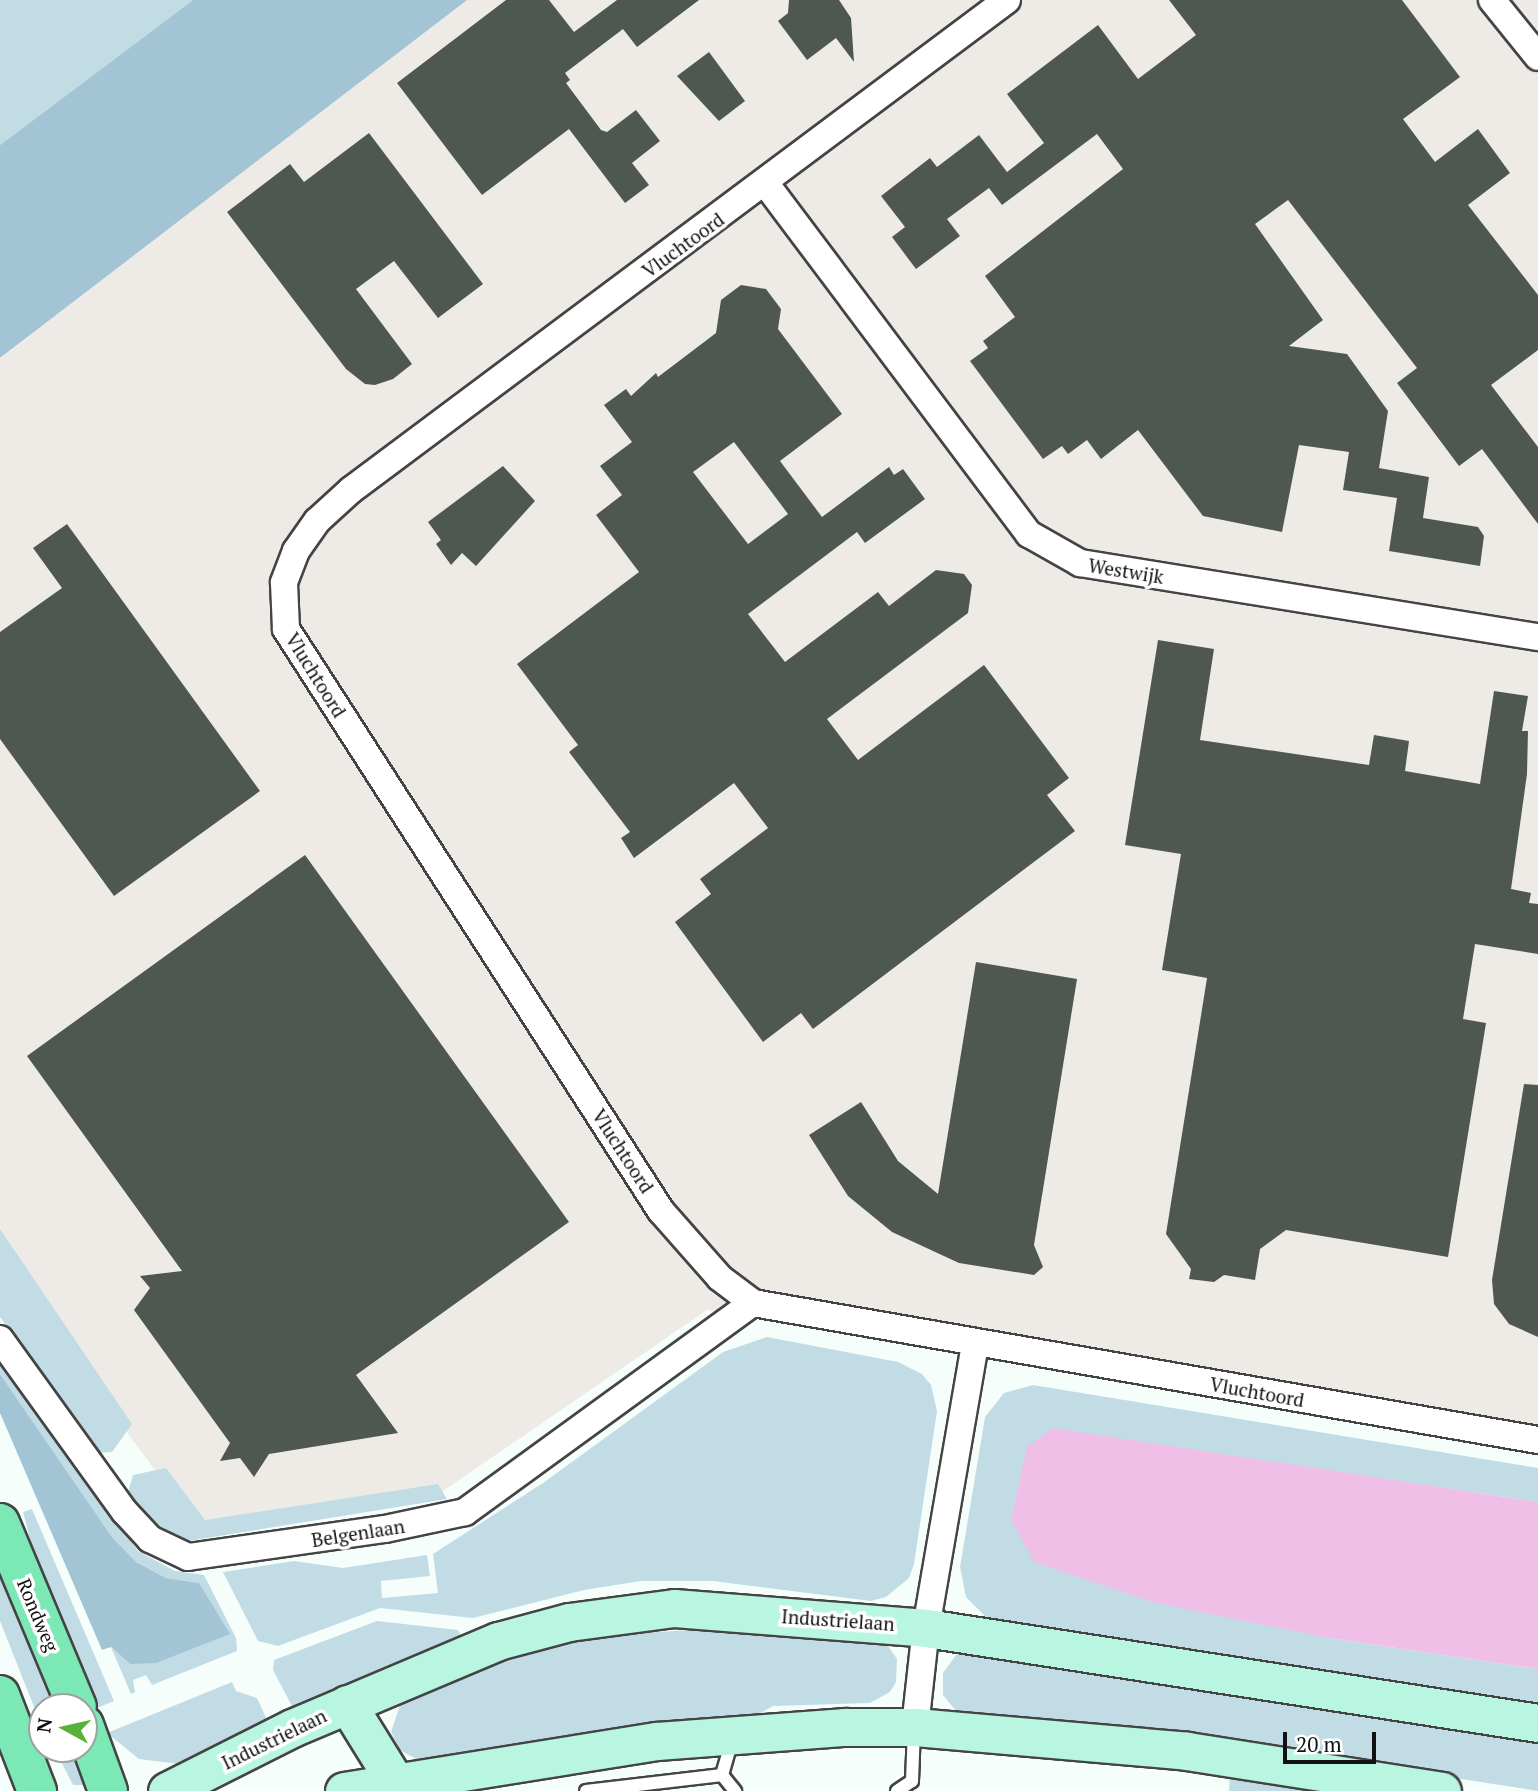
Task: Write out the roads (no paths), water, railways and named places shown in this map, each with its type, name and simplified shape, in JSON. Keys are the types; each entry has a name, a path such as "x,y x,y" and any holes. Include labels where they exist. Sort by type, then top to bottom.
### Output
{"main road":[{"name":"Rondweg","path":"0,1523 70,1693"},
{"name":"Industrielaan","path":"167,1791 347,1704 498,1641 582,1620 674,1608 926,1628 1538,1723"},
{"path":"0,1695 37,1791"},
{"path":"347,1704 399,1786"},
{"path":"347,1704 355,1790 399,1786 734,1734 915,1727 1198,1753 1443,1791"},
{"path":"97,1763 107,1791"}],"street":[{"name":"Vluchtoord","path":"1007,0 766,184 351,490 317,521 296,551 284,583 286,629 661,1211 720,1278 753,1303 975,1344 1538,1440"},
{"path":"1492,0 1538,57"},
{"name":"Westwijk","path":"766,184 1029,534 1080,563 1538,638"},
{"name":"Belgenlaan","path":"0,1339 125,1513 150,1539 188,1557 385,1529 465,1512 753,1303"},
{"path":"915,1727 926,1628 975,1344"}],"lane":[{"path":"897,1791 912,1781 915,1727"},
{"path":"722,1775 734,1734"},
{"path":"586,1791 722,1775"},
{"path":"722,1775 735,1791"}]}
